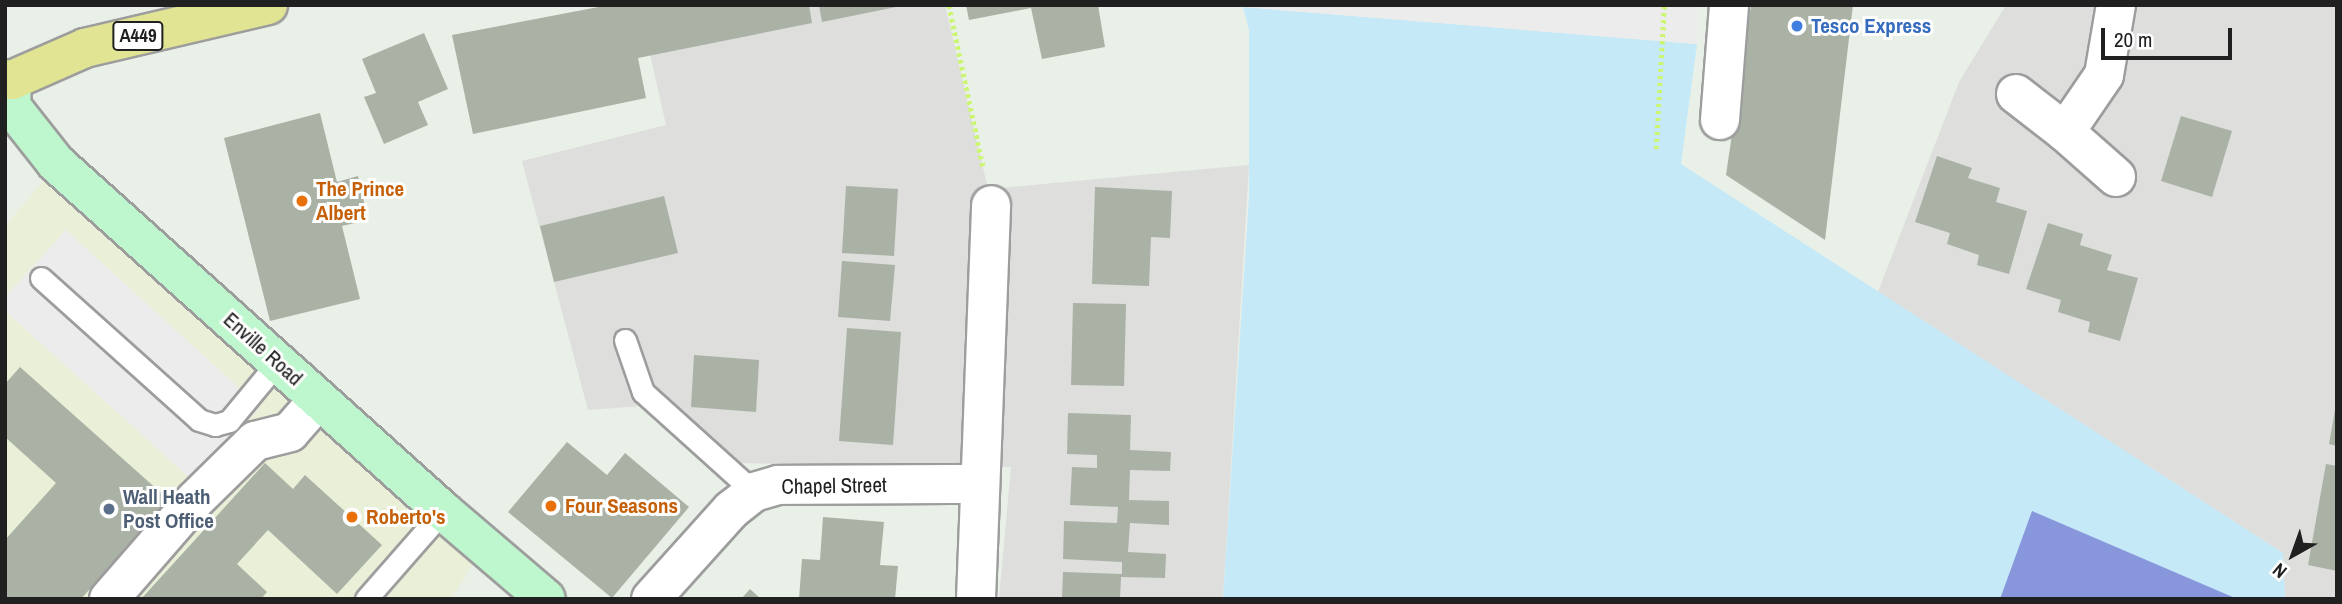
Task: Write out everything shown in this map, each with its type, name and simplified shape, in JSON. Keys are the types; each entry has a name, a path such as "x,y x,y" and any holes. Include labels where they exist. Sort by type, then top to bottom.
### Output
{"highway":[{"name":"A449","path":"9,80 85,48 268,5"}],"street":[{"path":"1720,120 1729,5"},
{"path":"2065,132 2104,75 2116,5"},
{"name":"Enville Road","path":"9,80 11,106 56,163 538,596"},
{"path":"2016,94 2116,177"},
{"path":"976,599 991,205"},
{"path":"109,599 195,500 255,440 290,432 318,400"},
{"name":"Chapel Street","path":"651,599 731,510 754,492 778,485 979,484"}],"lane":[{"path":"41,278 199,420 215,425 229,421 277,363"},
{"path":"625,340 643,392 754,492"},
{"path":"366,599 443,511"}],"path":[{"path":"949,5 991,205"},
{"path":"1656,149 1664,5"}],"shaded area":[{"path":"639,5 945,5 988,189 1249,165 1223,599 999,599 1011,467 734,463 655,405 588,410 522,161 666,125"},
{"path":"1242,5 1698,5 1697,44 1243,7"},
{"path":"2006,5 2337,5 2337,599 2285,599 2283,553 1878,292 1959,82"},
{"path":"1243,7 1697,44 1681,164 2283,553 2285,599 1223,599 1249,197 1249,30"},
{"path":"43,181 474,562 451,599 5,599 5,227"},
{"path":"66,230 260,407 193,481 5,311 5,297"},
{"path":"2032,511 2235,598 2000,599"}],"building":[{"path":"609,5 809,5 812,23 638,58 646,98 473,134 452,35"},
{"path":"819,5 901,5 901,6 822,22"},
{"path":"966,5 1098,5 1105,47 1042,59 1031,8 969,20"},
{"path":"1751,5 1853,5 1825,240 1726,175"},
{"path":"424,33 448,89 418,102 428,125 384,144 364,97 376,93 362,59"},
{"name":"The Prince Albert","path":"320,113 337,182 358,176 368,220 342,226 360,299 270,321 224,138"},
{"path":"2181,116 2232,131 2212,197 2161,181"},
{"path":"1937,156 1972,168 1968,178 2000,188 1996,202 2027,211 2009,274 1977,265 1979,255 1947,244 1950,233 1915,222"},
{"path":"846,186 898,189 894,256 842,253"},
{"path":"1095,187 1172,191 1170,238 1151,237 1149,286 1092,284"},
{"path":"664,196 678,253 554,282 540,226"},
{"path":"2048,223 2083,234 2080,245 2112,255 2107,270 2138,278 2120,341 2088,332 2090,322 2058,312 2061,300 2026,289"},
{"path":"842,261 895,265 890,321 838,317"},
{"path":"1073,303 1126,304 1124,386 1071,385"},
{"path":"847,328 901,332 893,445 839,441"},
{"path":"694,355 759,360 756,412 691,407"},
{"path":"20,367 169,500 81,599 5,599 5,540 56,483 5,437 5,384"},
{"path":"2337,410 2337,446 2329,444"},
{"path":"1068,413 1131,415 1130,450 1171,452 1170,471 1130,470 1129,500 1169,501 1169,525 1130,523 1128,552 1166,554 1165,578 1121,577 1120,599 1062,599 1063,572 1122,574 1122,562 1063,559 1064,521 1117,523 1118,507 1070,505 1072,467 1097,468 1097,455 1067,454"},
{"path":"567,442 607,475 625,453 689,507 612,598 508,512"},
{"path":"265,463 293,489 305,475 382,545 337,594 268,530 237,564 267,592 261,599 141,599"},
{"path":"2326,464 2337,466 2337,571 2308,565"},
{"path":"823,517 884,522 880,565 898,566 895,599 799,599 802,559 820,560"},
{"path":"750,589 761,599 741,599"}],"place":[{"name":"Tesco Express","path":"1797,26"},
{"name":"The Prince Albert","path":"302,201"},
{"name":"Four Seasons","path":"551,506"},
{"name":"Wall Heath Post Office","path":"109,509"},
{"name":"Roberto's","path":"352,517"}]}
